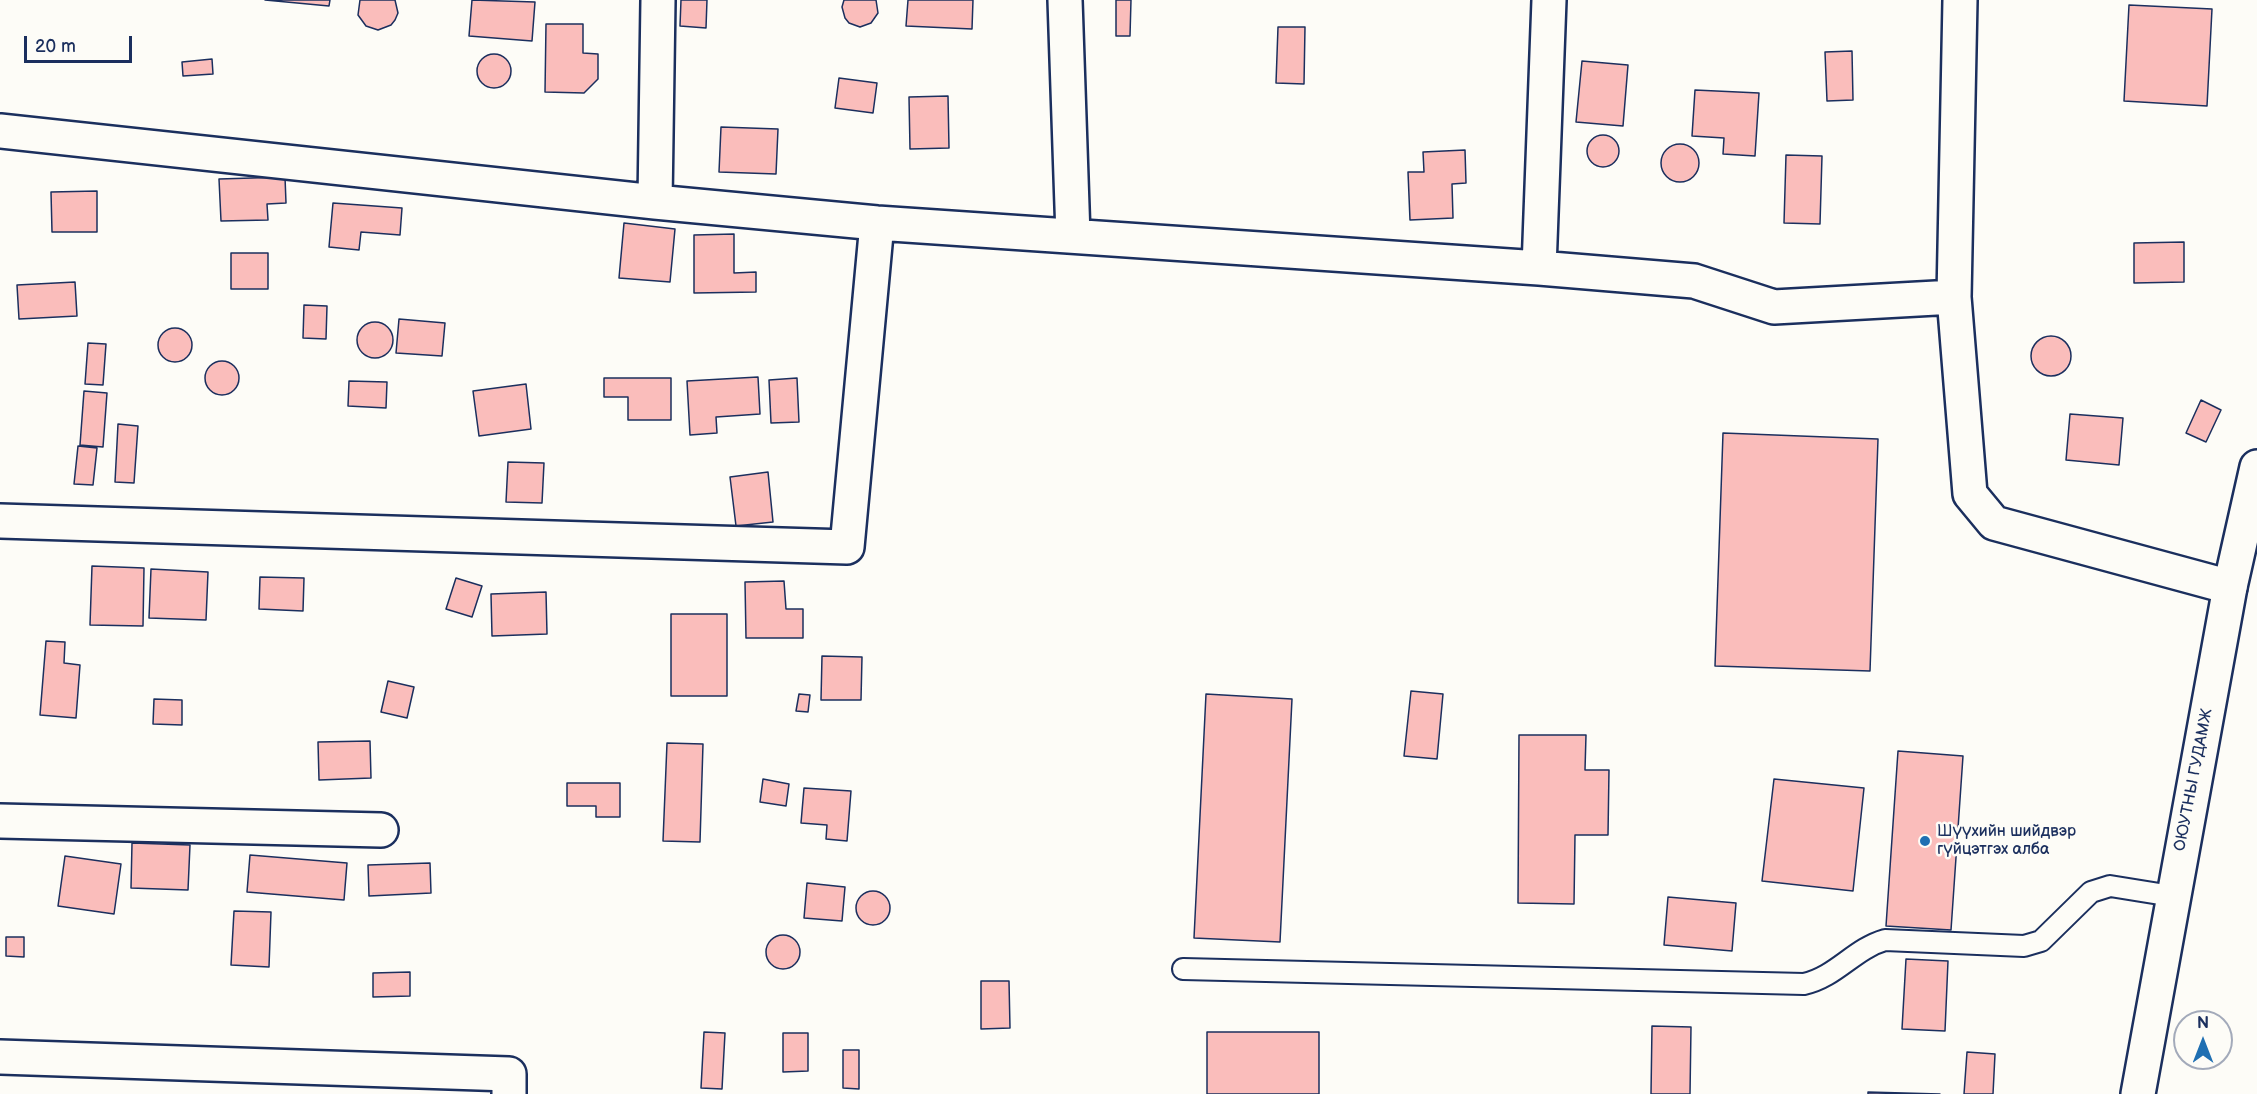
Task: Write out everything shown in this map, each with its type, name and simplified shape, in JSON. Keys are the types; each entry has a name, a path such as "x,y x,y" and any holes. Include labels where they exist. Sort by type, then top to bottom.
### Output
{"street":[{"path":"655,202 658,0"},
{"path":"1065,0 1073,236"},
{"path":"1539,268 1549,0"},
{"path":"1960,0 1954,297 1970,495 1994,523 2230,587"},
{"path":"0,131 655,202 877,223 1539,268 1694,281 1774,307 1954,297"},
{"path":"0,521 847,547 877,223"},
{"name":"ОЮУТНЫ ГУДАМЖ","path":"2138,1094 2172,896 2230,587 2257,466"},
{"path":"0,821 381,830"},
{"path":"0,1057 509,1074 509,1094"}],"lane":[{"path":"1183,969 1804,984 1821,980 1870,944 1885,940 2024,946 2041,941 2091,892 2110,886 2172,896"}],"building":[{"path":"265,0 330,0 329,6"},
{"path":"360,0 395,0 398,13 395,20 391,25 378,30 366,26 358,15"},
{"path":"472,0 535,2 532,41 469,36"},
{"path":"681,0 707,0 706,28 680,26"},
{"path":"844,0 876,0 878,13 871,23 860,27 849,23 845,18 842,7"},
{"path":"908,0 973,0 972,29 906,26"},
{"path":"1116,0 1131,0 1130,36 1116,36"},
{"path":"2129,5 2212,9 2207,106 2124,101"},
{"path":"546,24 583,24 583,53 598,54 598,79 584,93 545,92"},
{"path":"1278,27 1305,27 1304,84 1276,83"},
{"path":"1852,51 1853,100 1827,101 1825,52"},
{"path":"494,54 506,59 511,71 506,83 494,88 482,83 477,71 482,59"},
{"path":"212,59 213,74 183,76 182,62"},
{"path":"1582,61 1628,65 1623,126 1576,122"},
{"path":"839,78 877,83 873,113 835,108"},
{"path":"1695,90 1759,93 1755,156 1723,154 1724,138 1692,136"},
{"path":"948,96 949,148 910,149 909,97"},
{"path":"721,127 778,129 776,174 719,172"},
{"path":"1603,135 1614,140 1619,151 1614,162 1603,167 1592,162 1587,151 1592,140"},
{"path":"1680,144 1687,145 1693,150 1698,156 1698,170 1693,176 1687,181 1680,182 1673,181 1667,176 1662,170 1661,163 1662,156 1667,150 1673,145"},
{"path":"1465,150 1466,183 1452,184 1453,218 1410,220 1408,172 1424,172 1423,152"},
{"path":"1786,155 1822,156 1820,224 1784,223"},
{"path":"285,177 286,203 267,204 268,220 221,221 219,179"},
{"path":"97,191 97,232 52,232 51,192"},
{"path":"333,203 402,208 400,235 361,232 359,250 329,247"},
{"path":"624,223 675,229 670,282 619,278"},
{"path":"734,234 734,273 756,272 756,292 694,293 694,235"},
{"path":"2184,242 2184,282 2134,283 2134,243"},
{"path":"231,253 268,253 268,289 231,289"},
{"path":"75,282 77,316 19,319 17,285"},
{"path":"304,305 327,306 326,339 303,338"},
{"path":"399,319 445,323 442,356 396,353"},
{"path":"375,322 388,327 393,340 388,353 375,358 362,353 357,340 362,327"},
{"path":"175,328 187,333 192,345 187,357 175,362 163,357 158,345 163,333"},
{"path":"2051,336 2059,337 2065,342 2070,348 2070,364 2065,370 2059,375 2051,376 2043,375 2037,370 2032,364 2031,356 2032,348 2037,342 2043,337"},
{"path":"88,343 106,344 103,385 85,384"},
{"path":"222,361 234,366 239,378 234,390 222,395 210,390 205,378 210,366"},
{"path":"758,377 760,414 716,417 717,433 690,435 687,381"},
{"path":"604,378 671,378 671,420 628,420 628,397 604,397"},
{"path":"797,378 799,422 771,423 769,380"},
{"path":"349,381 387,382 386,408 348,406"},
{"path":"526,384 531,429 479,436 473,391"},
{"path":"84,391 107,393 103,447 80,445"},
{"path":"2201,400 2221,410 2206,442 2186,433"},
{"path":"2070,414 2123,418 2119,465 2066,460"},
{"path":"118,424 138,426 134,483 115,482"},
{"path":"1723,433 1878,439 1870,671 1715,666"},
{"path":"78,446 97,448 93,485 74,484"},
{"path":"508,462 544,463 542,503 506,502"},
{"path":"768,472 773,522 736,526 730,477"},
{"path":"92,566 144,568 143,626 90,625"},
{"path":"151,569 208,572 206,620 149,618"},
{"path":"260,577 304,578 303,611 259,609"},
{"path":"456,578 482,586 472,617 446,609"},
{"path":"784,581 786,609 803,609 803,638 746,638 745,582"},
{"path":"546,592 547,634 492,636 491,594"},
{"path":"671,614 727,614 727,696 671,696"},
{"path":"46,641 65,642 64,663 80,665 76,718 40,715"},
{"path":"822,656 862,657 861,700 821,700"},
{"path":"388,681 414,687 407,718 381,712"},
{"path":"1411,691 1443,694 1437,759 1404,756"},
{"path":"799,694 810,695 808,712 796,711"},
{"path":"1206,694 1292,699 1280,942 1194,938"},
{"path":"154,699 182,700 182,725 153,724"},
{"path":"1519,735 1586,735 1585,770 1609,770 1608,835 1575,835 1574,904 1518,903"},
{"path":"370,741 371,778 319,780 318,742"},
{"path":"667,743 703,744 700,842 663,841"},
{"name":"Шүүхийн шийдвэр гүйцэтгэх алба","path":"1898,751 1963,756 1951,930 1886,926"},
{"path":"763,779 789,784 786,806 760,802"},
{"path":"1774,779 1864,788 1853,891 1762,881"},
{"path":"567,783 620,783 620,817 596,817 596,806 567,806"},
{"path":"804,788 851,791 847,841 826,839 827,825 801,823"},
{"path":"132,843 190,845 188,890 131,888"},
{"path":"250,855 347,863 344,900 247,892"},
{"path":"65,856 121,864 114,914 58,906"},
{"path":"430,863 431,893 369,896 368,865"},
{"path":"807,883 845,887 842,921 804,918"},
{"path":"873,891 885,896 890,908 885,920 873,925 861,920 856,908 861,896"},
{"path":"1668,897 1736,903 1732,951 1664,945"},
{"path":"234,911 271,912 269,967 231,965"},
{"path":"783,935 795,940 800,952 795,964 783,969 771,964 766,952 771,940"},
{"path":"6,937 24,937 24,957 6,956"},
{"path":"1906,959 1948,961 1945,1031 1902,1029"},
{"path":"410,972 410,996 373,997 373,973"},
{"path":"981,981 1009,981 1010,1028 981,1029"},
{"path":"1652,1026 1691,1027 1690,1094 1651,1094"},
{"path":"704,1032 725,1033 722,1089 701,1088"},
{"path":"1207,1032 1319,1032 1319,1094 1207,1094"},
{"path":"783,1033 808,1033 808,1071 783,1072"},
{"path":"843,1050 859,1050 859,1089 843,1088"},
{"path":"1967,1052 1995,1054 1993,1094 1964,1094"},
{"path":"1868,1092 1940,1094 1868,1094"}],"place":[{"name":"Шүүхийн шийдвэр гүйцэтгэх алба","path":"1925,841"}]}
